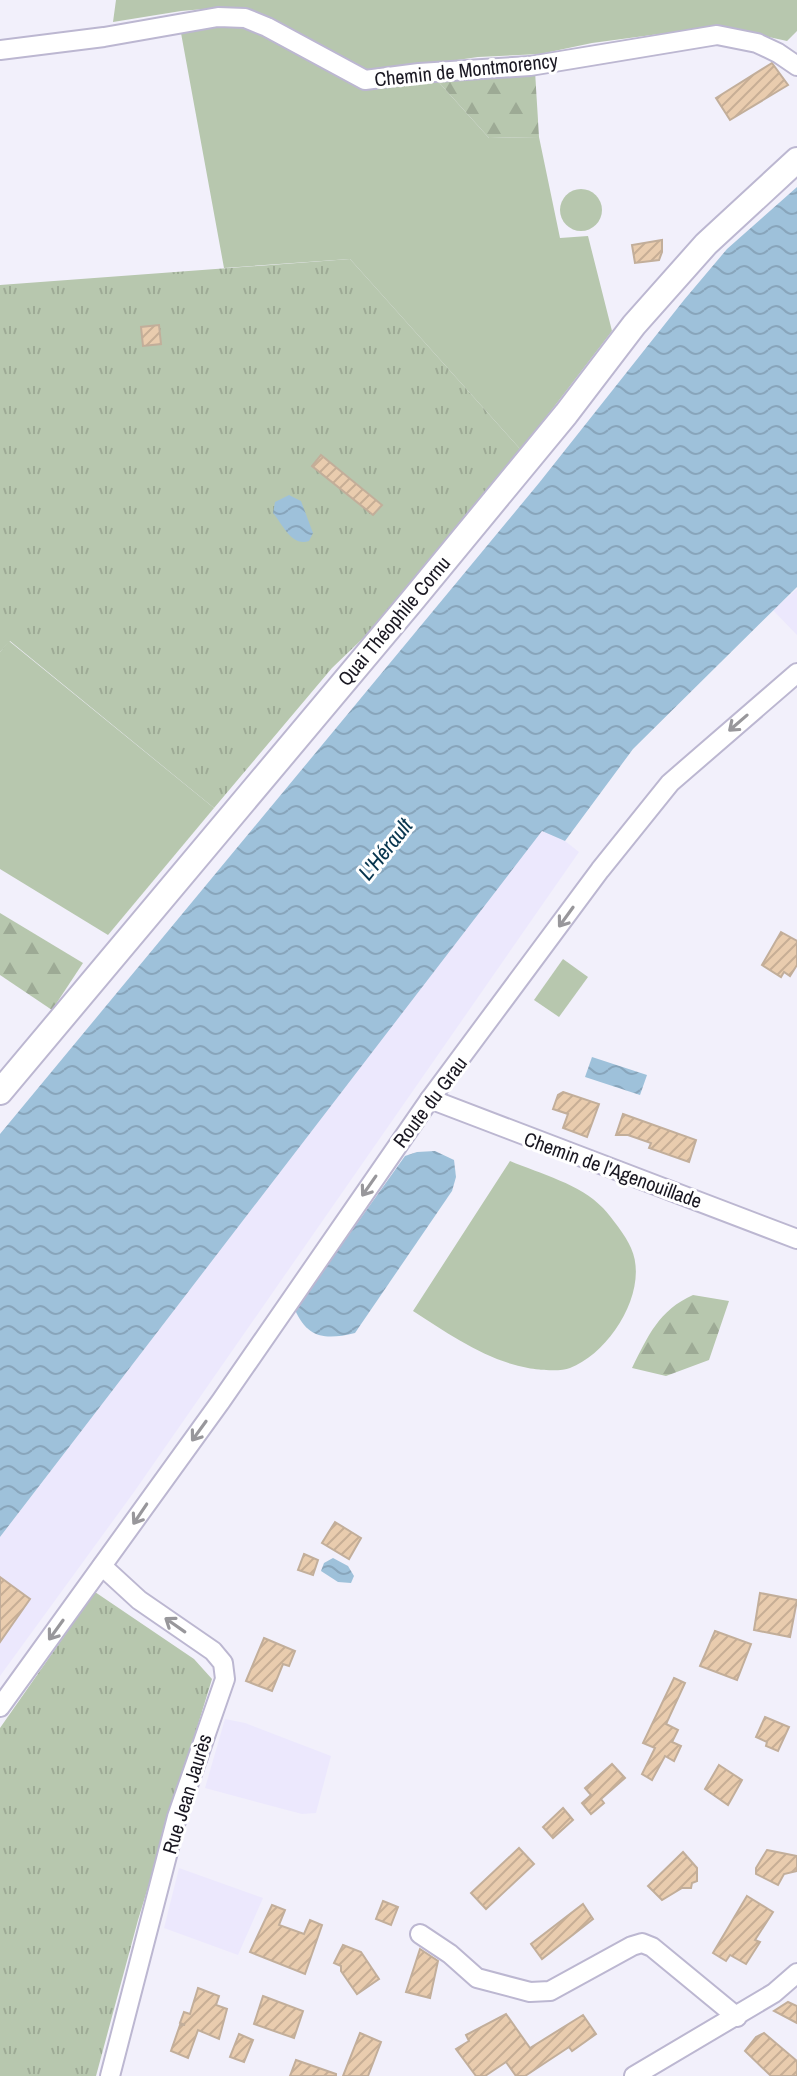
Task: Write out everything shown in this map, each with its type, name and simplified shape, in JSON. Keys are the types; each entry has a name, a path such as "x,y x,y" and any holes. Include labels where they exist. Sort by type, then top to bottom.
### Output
{"main road":[{"name":"Quai Théophile Cornu","path":"0,1092 411,602 566,414 634,325 706,244 797,160"}],"street":[{"name":"Chemin de Montmorency","path":"0,50 104,37 218,17 245,18 267,27 365,80 530,66 717,35 757,43 797,66"},
{"name":"Route du Grau","path":"0,1707 430,1099 600,870 670,783 797,673"},
{"name":"Chemin de l'Agenouillade","path":"430,1099 797,1239"},
{"name":"Rue Jean Jaurès","path":"102,1566 139,1600 213,1651 223,1663 225,1679 177,1817 110,2076"},
{"path":"420,1934 450,1954 477,1978 530,1992 550,1991 642,1943 652,1947 737,2017"},
{"path":"634,2076 737,2017 774,1993 797,1973"}],"shaded area":[{"path":"797,589 797,635 773,610"},
{"path":"542,830 579,852 134,1492 0,1676 0,1537"},
{"path":"225,1719 245,1723 331,1756 316,1813 302,1814 205,1788"},
{"path":"179,1868 263,1898 238,1955 164,1928"}],"green space":[{"path":"116,0 797,0 797,31 787,41 719,26 592,43 540,54 478,57 367,73 274,22 227,7 113,22"},
{"path":"223,25 247,29 315,60 349,80 435,78 489,138 539,137 560,238 588,236 612,331 521,450 350,259 224,268 181,33"},
{"path":"535,71 539,137 489,138 435,78"},
{"path":"581,189 596,195 602,210 596,225 581,231 566,225 560,210 566,195"},
{"path":"350,259 521,450 382,620 332,668 214,808 10,641 0,652 0,285"},
{"path":"9,641 214,808 108,935 0,869 0,652"},
{"path":"0,913 83,963 52,1010 0,975"},
{"path":"563,959 588,977 559,1017 534,1000"},
{"path":"510,1161 583,1192 607,1212 631,1248 635,1282 623,1318 599,1349 566,1369 532,1369 497,1359 413,1311"},
{"path":"693,1295 729,1301 709,1360 666,1376 632,1368 663,1316"},
{"path":"95,1592 194,1659 212,1679 138,1920 96,2076 0,2076 0,1728"}],"water":[{"name":"L'Hérault","path":"797,187 797,587 633,749 565,841 542,831 0,1537 0,1134 539,483 684,300 727,249"},
{"path":"289,495 301,501 313,533 309,541 293,538 273,513 275,502"},
{"path":"592,1057 647,1075 640,1095 585,1077"},
{"path":"435,1151 454,1160 456,1177 452,1191 355,1333 327,1336 312,1332 295,1310 405,1156"},
{"path":"333,1558 348,1566 354,1576 351,1583 338,1582 321,1571 324,1563"}],"building":[{"path":"772,63 788,85 730,120 716,98"},
{"path":"662,240 659,260 635,263 632,245"},
{"path":"159,325 161,344 143,346 141,327"},
{"path":"321,455 382,505 373,515 312,466"},
{"path":"781,932 797,941 797,965 790,976 784,972 781,977 762,965"},
{"path":"563,1092 599,1104 587,1137 563,1128 568,1114 553,1109 558,1095"},
{"path":"623,1114 696,1140 689,1162 649,1148 651,1143 628,1135 616,1135"},
{"path":"335,1522 361,1538 349,1559 322,1543"},
{"path":"304,1554 318,1560 313,1575 298,1570"},
{"path":"0,1577 30,1599 0,1642"},
{"path":"760,1593 797,1600 790,1637 754,1630"},
{"path":"715,1631 751,1644 737,1680 700,1666"},
{"path":"264,1638 295,1651 289,1666 283,1664 272,1691 246,1681"},
{"path":"674,1678 685,1683 666,1724 678,1730 672,1742 681,1746 674,1761 665,1756 652,1780 642,1774 655,1748 643,1743"},
{"path":"765,1717 789,1727 778,1751 756,1737"},
{"path":"612,1764 625,1778 601,1799 604,1803 591,1814 582,1803 591,1795 585,1788"},
{"path":"719,1765 742,1780 728,1805 705,1789"},
{"path":"563,1808 573,1820 553,1838 543,1827"},
{"path":"519,1848 534,1864 486,1909 471,1893"},
{"path":"767,1850 797,1856 797,1871 784,1874 778,1885 756,1874 756,1868"},
{"path":"683,1852 697,1868 697,1881 692,1883 691,1888 682,1888 662,1900 648,1886"},
{"path":"747,1896 773,1912 755,1940 760,1942 746,1964 730,1955 726,1961 713,1953"},
{"path":"383,1901 398,1907 391,1925 376,1919"},
{"path":"583,1904 593,1919 542,1959 531,1944"},
{"path":"272,1905 285,1910 279,1925 304,1934 310,1920 322,1925 305,1974 250,1952"},
{"path":"343,1945 361,1952 379,1979 357,1994 341,1971 341,1966 334,1963"},
{"path":"420,1949 438,1961 430,1998 406,1992"},
{"path":"198,1988 219,1996 216,2005 227,2009 219,2039 198,2030 188,2058 171,2051 180,2025 185,2025 180,2023 184,2012 190,2014"},
{"path":"263,1996 303,2011 294,2038 254,2024"},
{"path":"788,2002 797,2006 797,2023 774,2011"},
{"path":"506,2014 530,2048 583,2015 596,2034 572,2051 569,2047 525,2076 516,2076 506,2062 485,2076 476,2076 456,2049 469,2041 466,2035"},
{"path":"360,2033 381,2042 368,2076 343,2076"},
{"path":"764,2033 797,2061 797,2076 771,2076 745,2051 756,2037"},
{"path":"239,2034 253,2040 244,2062 230,2057"},
{"path":"296,2060 336,2074 336,2076 290,2076"}]}
